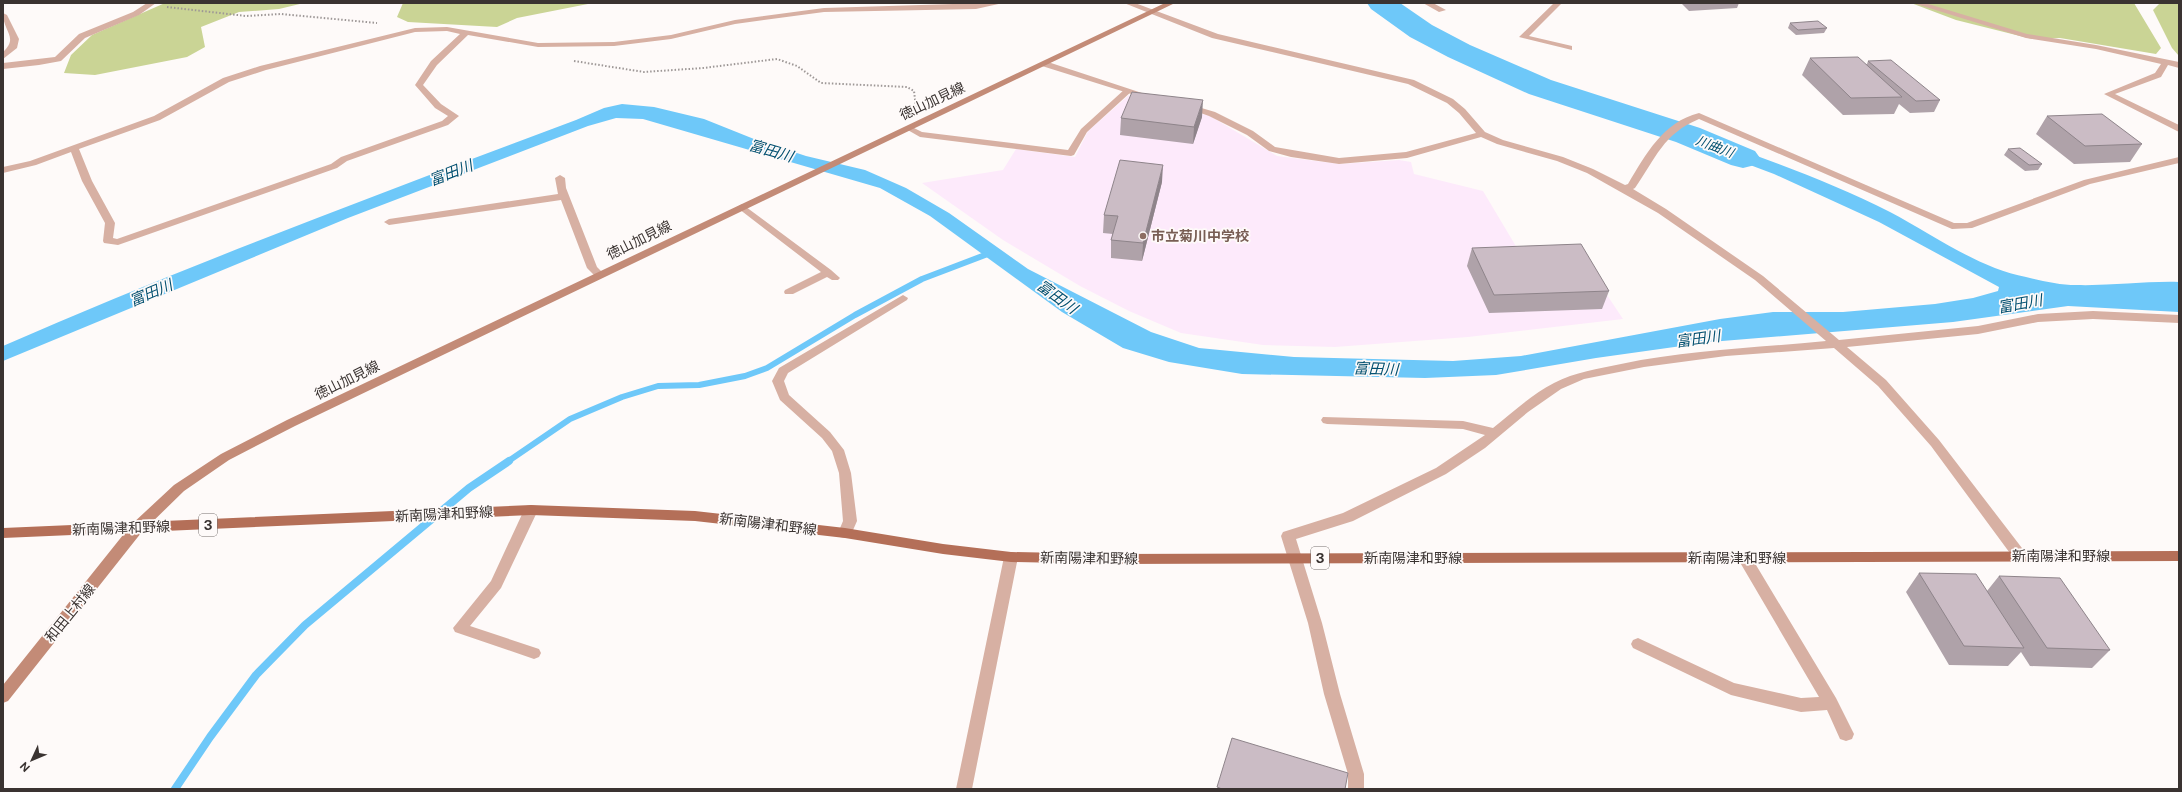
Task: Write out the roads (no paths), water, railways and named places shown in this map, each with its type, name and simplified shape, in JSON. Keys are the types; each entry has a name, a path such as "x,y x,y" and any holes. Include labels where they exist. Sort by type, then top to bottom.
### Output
{"main road":[{"name":"新南陽津和野線","path":"3,533 49,530 136,529 531,510 695,516 845,534 943,549 1011,557 1112,559 1745,559 2179,556"}],"street":[{"path":"3,170 32,163 157,118 221,83 263,68 415,30 432,28 467,32 538,45 614,44 671,37 735,22 824,10 976,7 999,3"},
{"path":"1128,3 1215,36 1411,82 1450,101 1462,111 1482,134 1500,142 1560,159 1590,171 1625,189 1662,211 1759,278 1882,383 1935,443 2020,556"},
{"name":"徳山加見線","path":"136,529 179,488 226,457 298,420 1171,3"},
{"path":"1427,3 1442,10"},
{"path":"1558,3 1523,37 1569,48"},
{"path":"1917,3 2026,36 2096,47 2179,65"},
{"path":"3,66 34,62 46,63 60,59 82,36 106,24 143,10 151,4"},
{"path":"3,15 16,38 14,46 3,56"},
{"path":"74,148 87,181 110,223 108,241 118,242 334,166 344,159 445,123 454,116 438,106 419,85 439,59 467,32"},
{"path":"2166,62 2158,75 2108,94 2179,129"},
{"path":"1045,64 1128,91 1159,99"},
{"path":"1182,105 1212,114 1250,133 1272,149 1291,154 1339,161 1407,155 1482,134"},
{"path":"1625,189 1632,186 1659,141 1682,122 1699,116 1952,226 1968,226 2087,182 2179,160"},
{"path":"560,178 561,188 592,268 600,275"},
{"path":"389,222 565,196"},
{"path":"845,534 850,521 845,473 838,450 826,435 784,397 778,381 783,371 903,298"},
{"path":"1356,789 1356,774 1332,694 1315,623 1288,536 1348,517 1390,498 1441,471 1495,433 1557,386 1581,376 1644,364 1726,352 1806,348 1831,340 1978,330 2038,318 2093,315 2179,319"},
{"path":"1327,420 1463,425 1495,433"},
{"path":"531,510 496,584 460,628 534,653"},
{"name":"和田上村線","path":"3,696 136,529"},
{"path":"964,789 1011,557"},
{"path":"1745,559 1831,703 1846,734"},
{"path":"1638,644 1731,689 1801,705 1831,703"}],"lane":[{"path":"910,128 920,134 1071,153 1084,130 1128,91"},
{"path":"742,207 831,275 789,292"}],"water":[{"name":"富田川","path":"622,104 654,107 704,119 754,139 806,156 865,170 906,188 949,213 1028,269 1151,332 1199,348 1294,357 1453,361 1521,356 1720,319 1773,312 1843,312 1935,304 1973,298 1998,291 1999,287 1879,222 1774,174 1681,139 1691,133 1842,189 1890,212 1973,258 2008,273 2057,284 2070,285 2179,282 2179,312 2068,306 1953,322 1710,342 1596,358 1496,375 1425,378 1242,374 1169,362 1123,348 1062,312 930,216 880,188 643,119 616,118 588,126 348,218 3,361 3,346 145,286 288,229 604,108"}],"waterway":[{"name":"川曲川","path":"1381,3 1421,31 1459,51 1540,87 1688,135 1743,158"},
{"path":"507,462 570,419 622,397 658,386 699,385 745,376 767,368 855,315 922,279 993,252"},
{"path":"175,789 210,737 256,675 305,625 469,488 509,461"}],"place":[{"name":"市立菊川中学校","path":"1143,236"}]}
